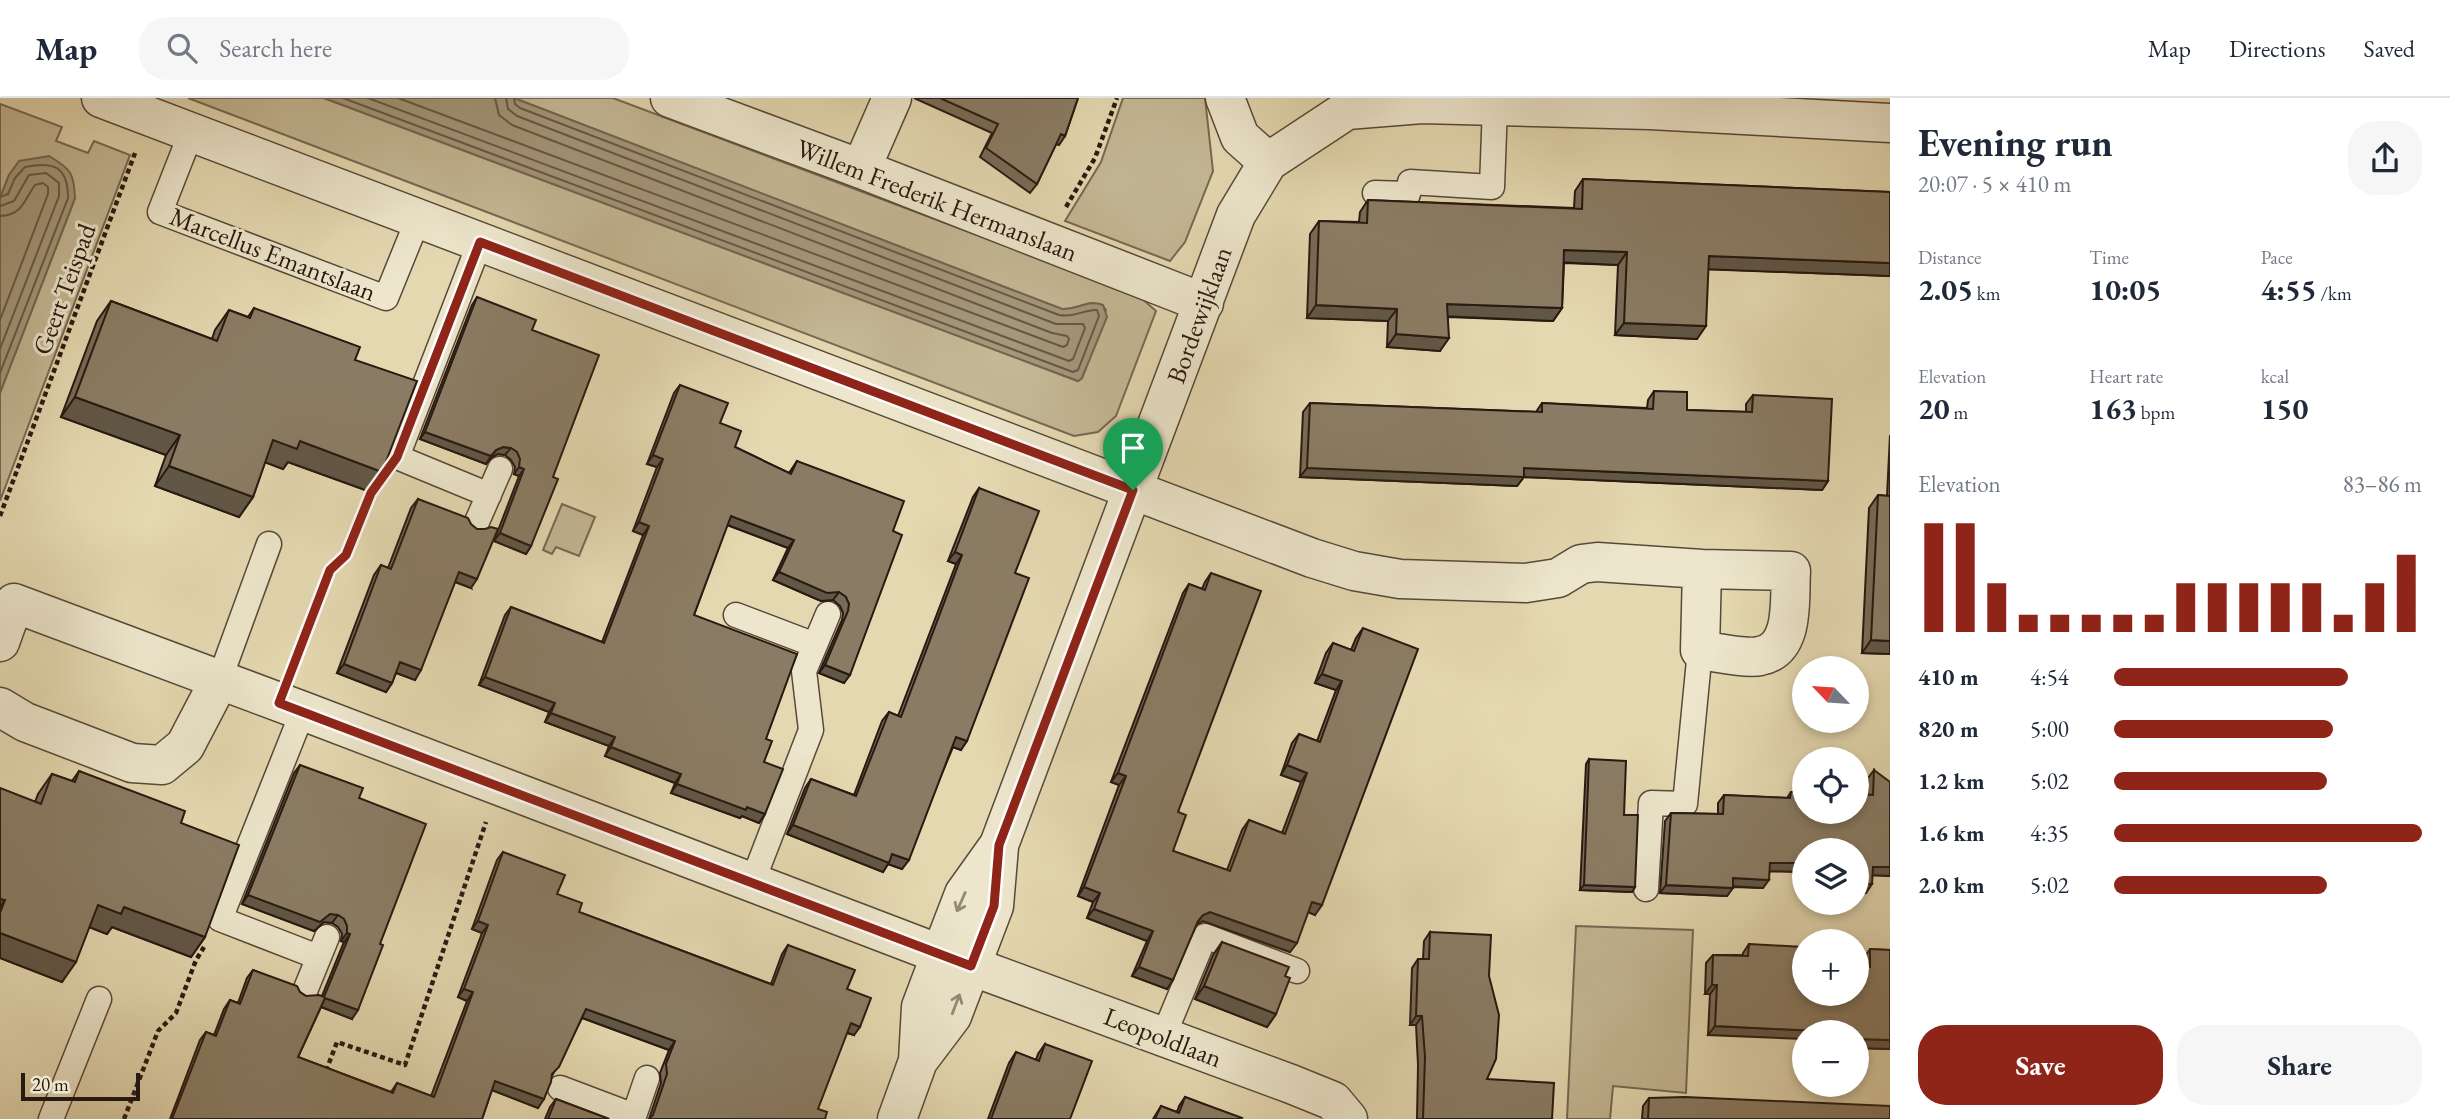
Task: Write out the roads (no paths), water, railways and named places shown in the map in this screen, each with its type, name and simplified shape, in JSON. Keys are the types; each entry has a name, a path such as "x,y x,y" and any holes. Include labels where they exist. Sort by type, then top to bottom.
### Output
{"street":[{"path":"101,98 1312,558 1354,571 1400,579 1526,583 1558,578 1581,564 1597,562 1702,569 1791,571 1788,629 1777,648 1759,656 1700,650 1702,569"},
{"name":"Willem Frederik Hermanslaan","path":"670,98 861,169 1204,303"},
{"path":"861,169 892,98"},
{"path":"1225,98 1240,137 1268,162"},
{"name":"Bordewijklaan","path":"897,1119 918,1061 922,1007 956,960 964,894 999,845 1236,215 1268,162 1347,110 1422,104 1652,104 1890,122"},
{"name":"Leopoldlaan","path":"0,642 14,603 1333,1101 1348,1119"},
{"path":"0,706 25,722 132,763 162,765 185,746 219,681"}],"lane":[{"path":"1374,193 1408,194 1410,182 1492,187 1495,106"},
{"name":"Marcellus Emantslaan","path":"191,133 160,212 373,294 386,298 418,219"},
{"path":"480,242 397,457 489,495"},
{"path":"476,524 500,469"},
{"path":"219,681 270,544"},
{"path":"752,883 811,730 804,671 828,614"},
{"path":"736,615 815,645"},
{"path":"1646,889 1651,803 1685,804 1700,650"},
{"path":"291,707 220,919 322,947 305,991"},
{"path":"1163,1037 1205,936 1297,971"},
{"path":"51,1119 99,999"},
{"path":"560,1088 633,1117 647,1078"}],"water":[{"path":"324,98 514,98 1062,309 1098,303 1103,305 1107,317 1082,378 1078,381"},
{"path":"49,156 70,173 75,198 0,393 0,198 9,175 19,161"}]}
